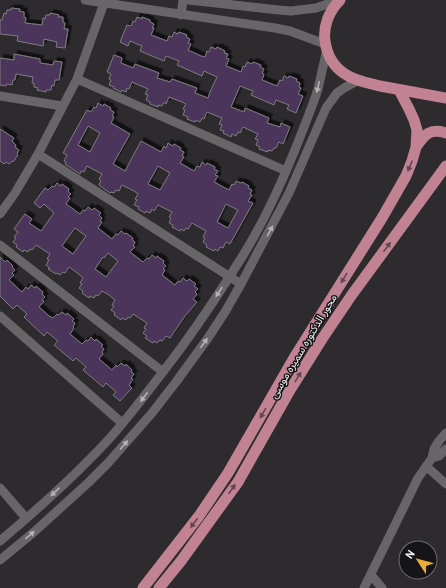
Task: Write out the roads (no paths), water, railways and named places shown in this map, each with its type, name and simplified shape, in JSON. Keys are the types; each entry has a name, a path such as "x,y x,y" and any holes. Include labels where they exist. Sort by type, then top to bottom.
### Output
{"main road":[{"path":"340,0 327,20 325,32 326,47 333,63 338,69 344,74 358,81 446,98"},
{"name":"محور الدكتوره سميره موسى","path":"143,588 199,516 228,473 294,358 406,176 416,147 417,130 414,120 399,90"},
{"path":"416,147 424,136 431,132 439,130 446,132"},
{"name":"محور الدكتوره سميره موسى","path":"159,588 181,561 238,482 287,395 322,339 351,296 446,166"}],"street":[{"path":"0,541 77,472 140,402 195,328 242,257 286,171 318,89 326,47 290,31 85,0"},
{"path":"181,14 183,0"},
{"path":"189,0 291,11 316,8 340,0"},
{"path":"0,214 15,193 38,154 77,79 104,3"},
{"path":"77,79 286,171"},
{"path":"0,560 34,532 108,464 147,419 176,382 208,338 241,284 289,193 326,108 337,93 358,81"},
{"path":"0,96 62,106"},
{"path":"38,154 241,284"},
{"path":"0,245 163,372"},
{"path":"0,316 122,423"},
{"path":"364,588 418,478 432,458 436,445 446,433"},
{"path":"432,458 439,456 446,450"},
{"path":"426,466 446,484"},
{"path":"77,472 88,483"},
{"path":"0,488 26,518"},
{"path":"371,575 382,588"}]}
